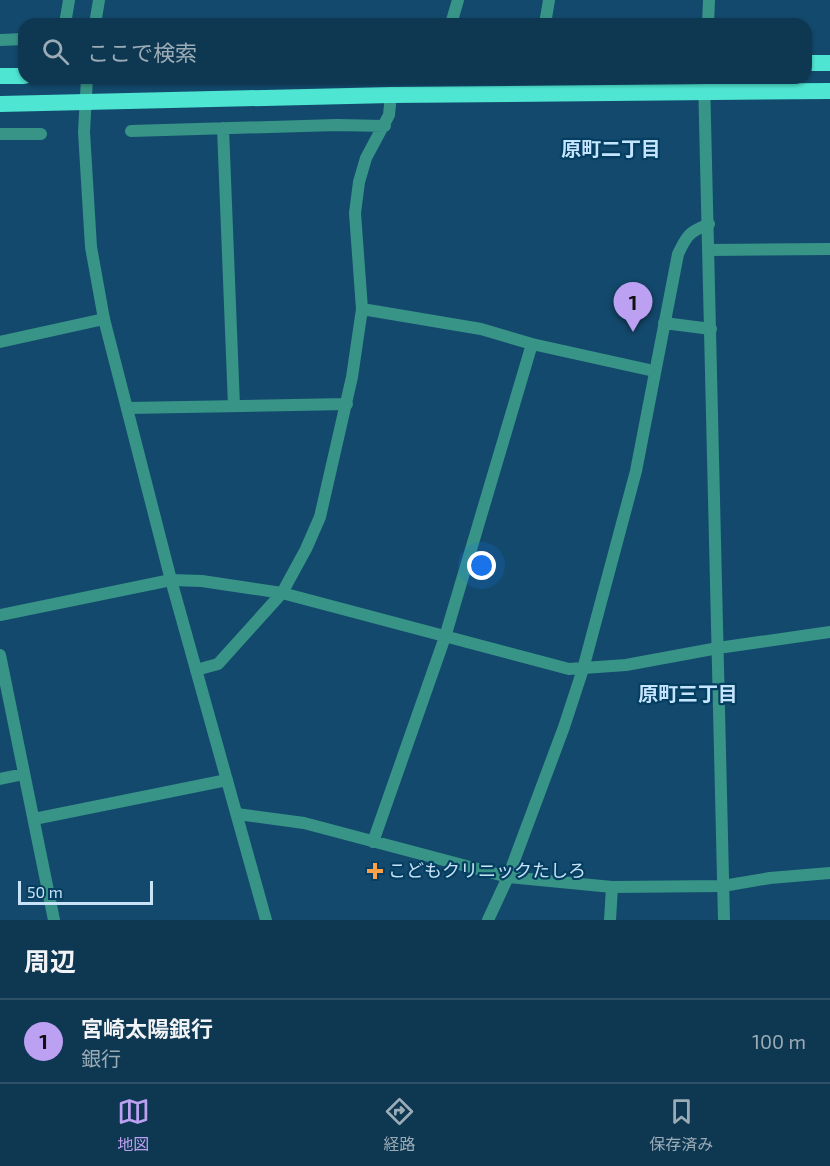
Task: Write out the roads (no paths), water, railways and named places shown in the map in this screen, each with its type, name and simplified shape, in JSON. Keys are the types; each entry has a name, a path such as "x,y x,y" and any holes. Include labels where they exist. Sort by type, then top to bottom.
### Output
{"highway":[{"path":"812,63 830,63"},
{"path":"0,76 18,76"},
{"path":"0,104 704,86 830,90"}],"street":[{"path":"66,18 69,0"},
{"path":"96,18 99,0"},
{"path":"453,18 458,0"},
{"path":"546,18 549,0"},
{"path":"708,18 709,0"},
{"path":"0,40 18,39"},
{"path":"86,84 84,102 91,247 104,319 171,580 266,920"},
{"path":"704,86 710,250 724,920"},
{"path":"196,670 218,664 282,593 320,517 347,404 362,309 355,213 359,182 366,158 385,126 389,115 391,95"},
{"path":"131,131 337,125 385,126"},
{"path":"223,128 234,406"},
{"path":"0,134 41,134"},
{"path":"488,920 508,877 564,727 583,669 636,471 678,254 693,230 709,224"},
{"path":"710,250 830,249"},
{"path":"362,309 481,329 532,344 654,371"},
{"path":"0,342 104,319"},
{"path":"664,323 711,329"},
{"path":"373,842 445,637 532,344"},
{"path":"127,408 347,404"},
{"path":"0,615 171,580 202,581 282,593 569,669 626,665 718,648 830,632"},
{"path":"0,655 54,920"},
{"path":"0,779 24,774"},
{"path":"34,819 227,780"},
{"path":"237,814 304,823 508,877 612,887 723,886 770,878 830,873"},
{"path":"610,920 612,887"}],"place":[{"name":"宮崎太陽銀行","path":"633,332"},
{"name":"こどもクリニックたしろ","path":"375,871"}],"district":[{"name":"原町二丁目","path":"611,149"},
{"name":"原町三丁目","path":"688,694"}]}
